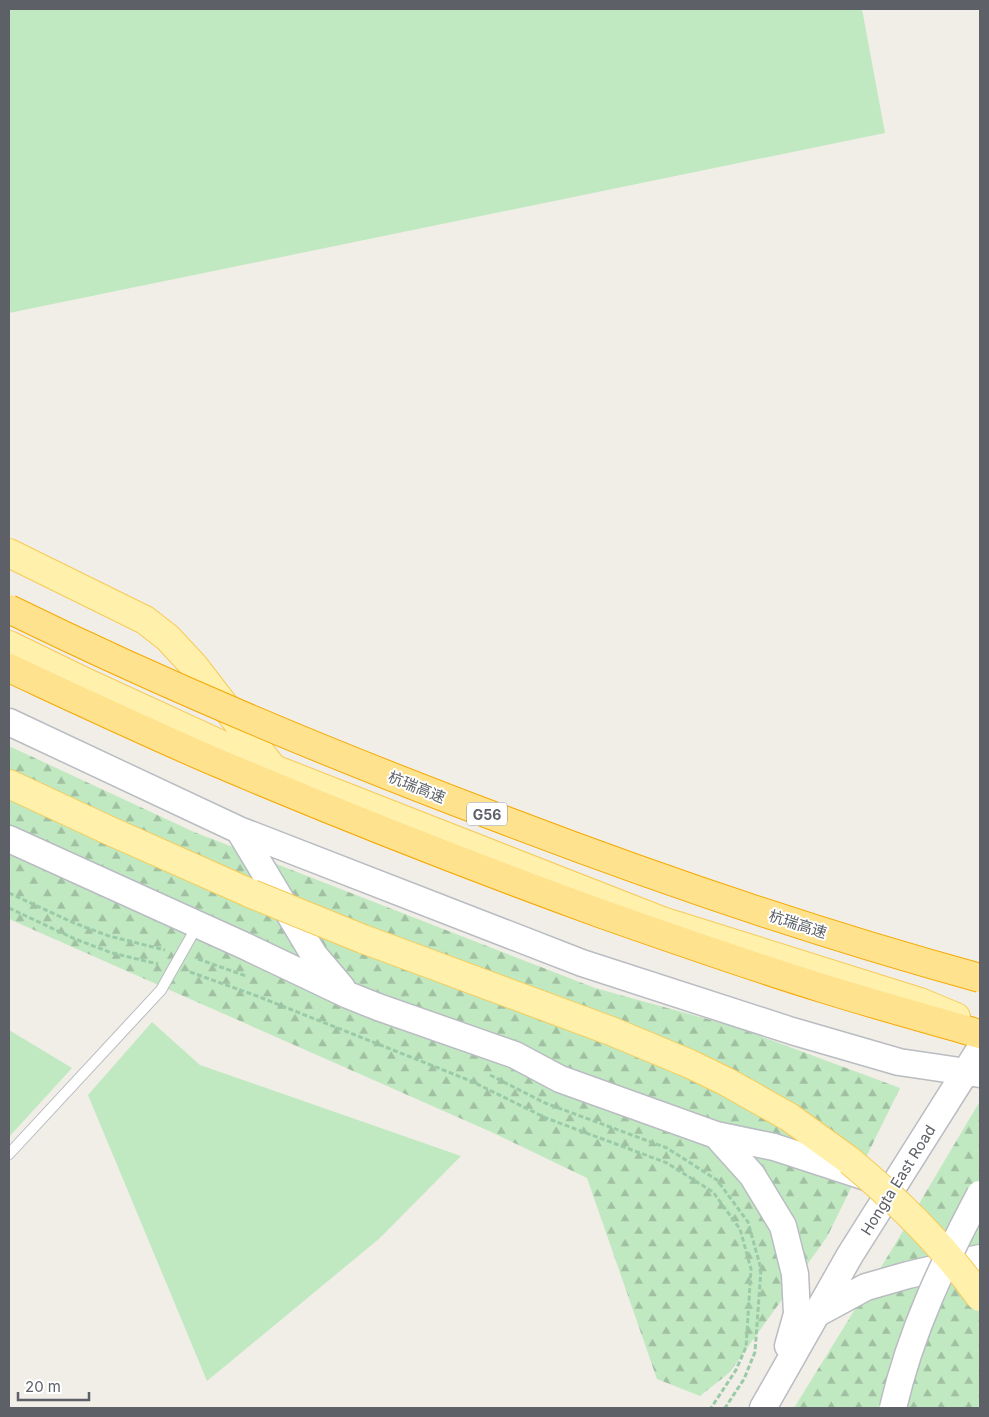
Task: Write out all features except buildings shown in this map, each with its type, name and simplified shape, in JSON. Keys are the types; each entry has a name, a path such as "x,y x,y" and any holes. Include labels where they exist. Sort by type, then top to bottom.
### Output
{"highway":[{"name":"杭瑞高速","path":"9,609 237,713 445,798 579,849 776,918 980,978"},
{"path":"9,668 102,712 216,762 426,848 642,928 759,968 980,1034"}],"main road":[{"path":"9,553 144,620 168,638 194,666 274,769"},
{"path":"9,645 87,684 274,769 662,921 920,1002 980,1028"},
{"path":"9,722 239,830 582,963 899,1062 973,1073"},
{"path":"9,784 252,894 363,939 611,1031 690,1064 727,1082 790,1117 850,1161 888,1194 927,1233 980,1297"},
{"path":"239,830 314,955 348,995"},
{"path":"9,839 348,995 515,1055 560,1079 716,1135 774,1147 862,1176 896,1184"},
{"name":"Hongta East Road","path":"779,1379 850,1255 896,1184 973,1073 980,1050"},
{"path":"716,1135 752,1175 783,1226 795,1274 797,1314 779,1379 763,1408"},
{"path":"893,1408 909,1350 930,1295 950,1251 980,1194"},
{"path":"818,1313 866,1287 980,1258"}],"lane":[{"path":"9,1154 161,990 198,925"}],"path":[{"path":"9,893 74,923 109,936 198,959 247,977"},
{"path":"9,908 112,953 200,975 471,1081 546,1118 667,1163 713,1192 740,1229 751,1269 746,1347 736,1370 710,1408"},
{"path":"487,1074 545,1103 667,1148 718,1180 748,1222 761,1269 755,1352 744,1379 725,1408"}],"green space":[{"path":"9,9 862,9 885,133 9,313"},
{"path":"9,746 194,832 595,988 736,1027 900,1088 827,1237 729,1373 700,1396 657,1379 587,1178 489,1131 9,919"},
{"path":"152,1022 200,1065 461,1156 380,1238 207,1381 88,1095"},
{"path":"9,1030 72,1068 9,1137"},
{"path":"980,1101 980,1408 794,1408 894,1246"}]}
